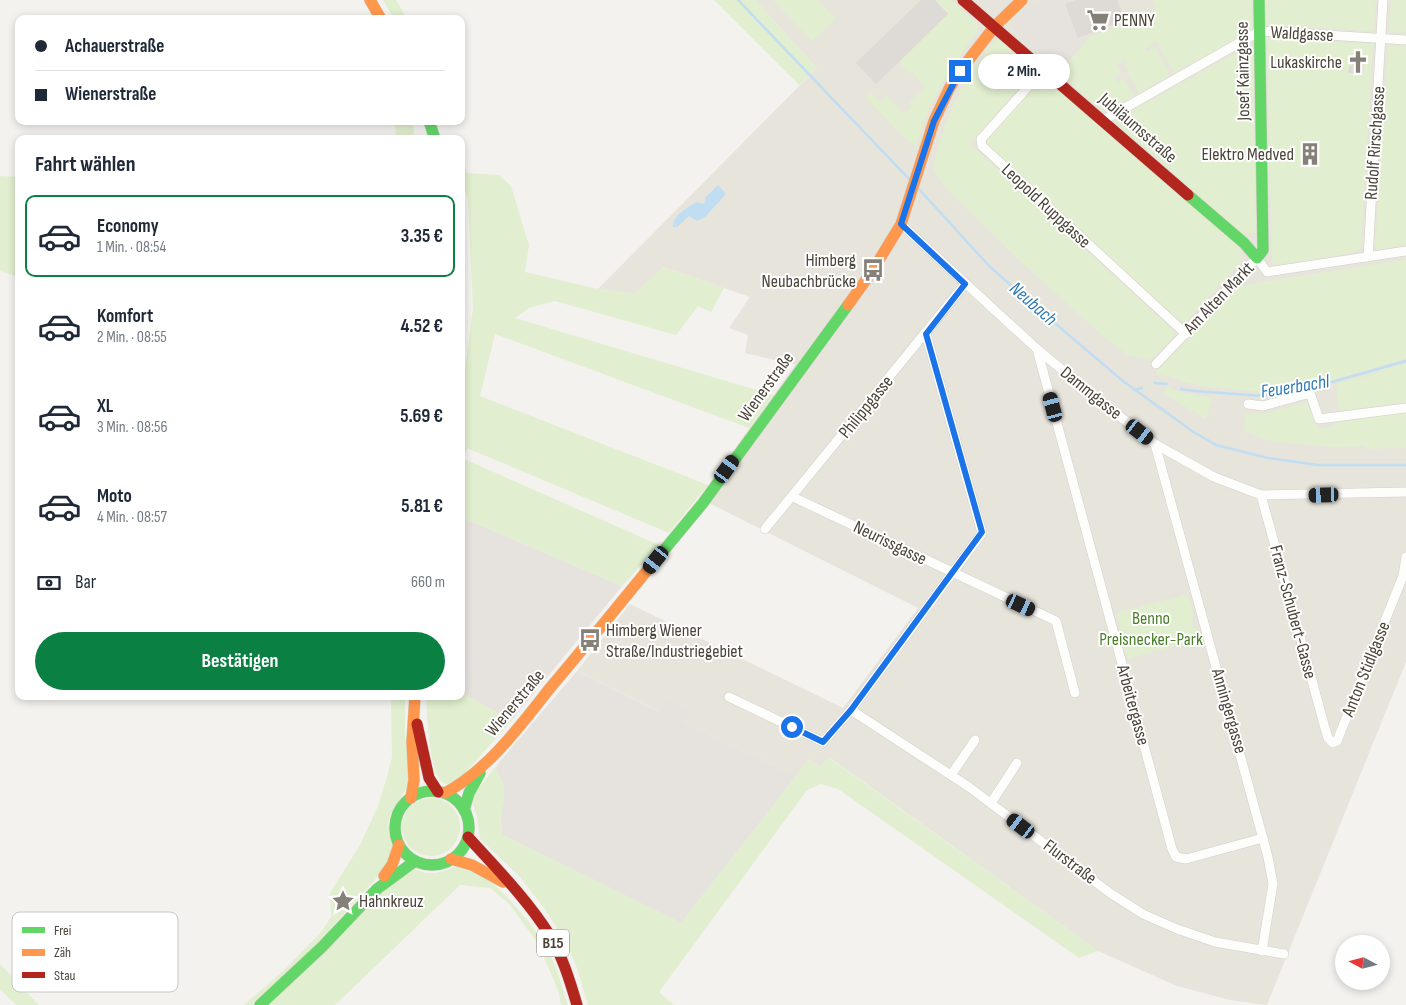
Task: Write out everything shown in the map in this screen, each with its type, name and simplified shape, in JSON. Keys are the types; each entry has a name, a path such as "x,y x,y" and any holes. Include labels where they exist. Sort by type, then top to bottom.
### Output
{"street":[{"path":"370,0 379,15"},
{"name":"Jubiläumsstraße","path":"963,0 1044,68 1244,244 1256,258"},
{"name":"Wienerstraße","path":"441,792 464,783 485,764 535,707 703,503 872,270 901,224 934,121 949,89 960,71 995,26 1022,0"},
{"name":"Josef Kainzgasse","path":"1256,258 1263,250 1259,0"},
{"name":"Rudolf Rirschgasse","path":"1368,257 1384,0"},
{"name":"Waldgasse","path":"1102,121 1260,31 1406,40"},
{"name":"Leopold Ruppgasse","path":"1044,68 983,137 981,140 982,146 1186,334"},
{"name":"Dammgasse","path":"901,224 1037,349 1155,444 1214,477 1261,495 1406,492"},
{"name":"Am Alten Markt","path":"1156,364 1256,258 1267,272 1406,251"},
{"name":"Philippgasse","path":"765,529 965,284"},
{"path":"729,697 823,742 851,710 982,532 926,334"},
{"name":"Arbeitergasse","path":"1037,349 1172,849 1176,857 1186,859 1263,838"},
{"path":"1248,404 1263,406 1310,393 1318,419 1406,408"},
{"name":"Anningergasse","path":"1155,444 1263,838 1273,884 1262,951"},
{"name":"Franz-Schubert-Gasse","path":"1261,495 1324,728"},
{"name":"Neurissgasse","path":"793,497 952,574 1056,621 1075,693"},
{"path":"1404,577 1406,557"},
{"name":"Anton Stidlgasse","path":"1324,728 1328,738 1333,742 1337,741 1404,577"},
{"path":"411,798 414,780 412,742 415,700"},
{"name":"Flurstraße","path":"851,710 951,775 1110,893 1144,914 1215,942 1284,954"},
{"path":"414,717 428,778 441,792 458,802 464,810 469,828 468,837 459,853 452,860"},
{"path":"951,775 975,740"},
{"name":"Wienerstraße","path":"464,810 469,793 485,764"},
{"path":"991,803 1017,764"},
{"path":"260,1005 291,978 362,904 398,870 415,861 403,851 396,838 396,823 401,809 411,798 420,793 441,792"},
{"name":"B15","path":"468,837 532,910 550,936 569,978 577,1005"},
{"path":"362,904 392,865 399,845"},
{"name":"B15","path":"415,861 422,864 437,865 452,860 462,861 482,869 513,889"}],"shaded area":[{"path":"755,0 1406,0 1406,662 1267,1005 1230,1000 1177,986 1098,951 829,757 820,767 809,759 796,776 684,722 666,699 660,712 577,671 630,604 843,708 918,608 699,498 795,365 745,353 748,335 729,328 750,297 663,267 635,294 598,289 817,68"},
{"path":"1040,0 1063,0 1081,46 1059,73 1020,40 1012,22"},
{"path":"465,519 622,586 512,720 465,695"},
{"path":"548,605 556,609 540,641 532,637"},
{"path":"465,669 500,686 492,702 465,688"},
{"path":"577,671 659,712 666,699 689,710 684,722 796,776 681,923 502,833 500,817 504,799 504,787 497,772 497,765"}],"green space":[{"path":"383,0 396,0 405,15 392,15"},
{"path":"714,0 755,0 817,68 799,85"},
{"path":"773,0 818,0 836,19 812,41"},
{"path":"935,0 951,0 978,24 978,31 934,99 916,147 902,136 866,98 872,93 880,102 886,95 904,114 912,107 909,103 925,87 912,72 909,74 899,62 948,14"},
{"path":"1153,0 1252,0 1252,30 1174,73 1156,41 1145,49 1147,52 1155,47 1169,76 1139,93 1128,74 1125,65 1128,63 1126,59 1117,65 1121,72 1115,77 1118,82 1124,78 1134,96 1103,112 1059,73 1090,37 1156,10"},
{"path":"1265,0 1376,0 1374,31 1265,25"},
{"path":"1391,0 1406,0 1406,33 1389,32"},
{"path":"998,37 1032,67 1033,72 970,144 1173,330 1174,336 1151,360 1127,355 1101,334 1019,260 947,189 933,170 943,131 956,99 974,68"},
{"path":"1267,37 1373,44 1361,248 1357,252 1275,265 1272,262"},
{"path":"1388,45 1406,46 1406,245 1375,250"},
{"path":"1243,49 1253,56 1256,233 1242,233 1114,121"},
{"path":"1040,79 1046,79 1242,250 1241,261 1187,321 1180,321 987,146 986,140"},
{"path":"395,125 412,125 413,135 396,135"},
{"path":"465,166 467,173 499,175 511,186 529,245 525,272 598,289 634,294 663,267 724,288 711,312 698,306 676,335 555,301 529,308 515,318 773,395 749,428 495,334 480,396 708,485 669,533 467,448 465,455 465,369 473,308 468,200 465,190"},
{"path":"0,176 15,177 15,276 0,271"},
{"path":"1406,259 1406,359 1325,382 1263,392 1199,386 1155,373 1239,286"},
{"path":"1406,363 1406,402 1339,411 1336,383 1379,373 1379,370"},
{"path":"1167,387 1180,392 1213,398 1206,419 1164,394"},
{"path":"1307,401 1319,429 1333,427 1338,422 1406,412 1406,448 1366,449 1365,446 1334,447 1274,442 1244,432 1245,414 1268,413"},
{"path":"465,459 659,545 622,586 465,519"},
{"name":"Benno Preisnecker-Park","path":"1188,594 1194,617 1191,621 1193,627 1197,629 1200,639 1128,659 1116,613"},
{"path":"465,695 512,720 459,780 452,783 447,784 441,781 437,775 429,740 426,700 465,700"},
{"path":"391,700 405,700 405,736 410,779 388,822 393,853 390,863 292,971 254,1005 244,1005 284,970 322,931 331,917 330,893 360,845 378,806 392,757"},
{"path":"828,757 1098,951 1079,958 838,789 821,784 807,790 659,992 674,1005 588,1005 575,962 563,938 545,909 520,877 480,839 477,816 472,802 475,793 497,765 505,793 501,817 503,835 681,923 809,759 820,767"},
{"path":"431,798 442,800 455,811 460,827 458,838 447,851 431,856 420,854 407,843 402,827 404,816 415,803"},
{"path":"455,867 466,867 477,872 489,880 514,904 536,931 550,954 568,1005 561,1005 559,993 539,945 510,905 490,888 460,885 335,1005 269,1005 403,872 415,869 426,873 437,873"},
{"path":"0,964 12,977 12,992 27,992 39,1005 16,1005 0,989"}],"water":[{"path":"718,185 726,194 705,217 697,221 689,216 677,227 673,227 675,219 681,213 696,202 704,204 706,197"}],"building":[{"path":"921,0 935,0 948,14 876,84 856,63"},
{"path":"1076,0 1117,0 1125,20 1078,38 1065,4"},
{"name":"Lukaskirche","path":"1353,58 1364,58 1363,74 1348,73 1349,66 1352,66"},
{"name":"Elektro Medved","path":"1304,143 1318,143 1318,165 1302,165"}],"waterway":[{"name":"Neubach","path":"738,0 910,180"},
{"name":"Neubach","path":"917,187 990,267 1057,325 1123,381 1192,431 1216,445 1268,458 1318,465 1406,465"},
{"name":"Feuerbachl","path":"1181,389 1263,396 1332,382 1406,361"},
{"path":"1155,383 1167,384"},
{"name":"Neubach","path":"1134,390 1142,388"}],"traffic: fast":[{"path":"1188,195 1244,243 1257,258 1263,250 1259,0"},
{"path":"430,125 434,135"},
{"path":"650,567 703,503 848,305"},
{"path":"464,810 469,793 480,773"},
{"path":"432,791 446,794 458,802 466,814 469,828 466,842 458,854 446,862 432,865 418,862 406,854 398,842 395,828 398,814 406,802 418,794 432,791"},
{"path":"260,1005 322,947 377,889 415,861"}],"traffic: slow":[{"path":"370,0 379,15"},
{"path":"848,305 873,270 901,224 934,121 949,89 960,71 995,26 1022,0"},
{"path":"445,793 461,783 489,760 515,732 650,567"},
{"path":"411,798 414,780 412,742 415,700"},
{"path":"384,876 392,865 399,845"},
{"path":"451,859 472,865 503,882"}],"traffic: jam":[{"path":"963,0 1188,195"},
{"path":"417,724 429,778 438,792"},
{"path":"468,837 521,896 549,934 562,959 577,1005"}],"place":[{"name":"PENNY","path":"1098,20"},
{"name":"Lukaskirche","path":"1358,62"},
{"name":"Elektro Medved","path":"1310,154"},
{"name":"Himberg Neubachbrücke","path":"873,270"},
{"name":"Himberg Wiener Straße/Industriegebiet","path":"590,640"},
{"name":"Hahnkreuz","path":"343,901"}],"route":[{"path":"792,727 823,742 851,710 982,532 926,334 965,284 901,224 934,121 960,71"}]}
